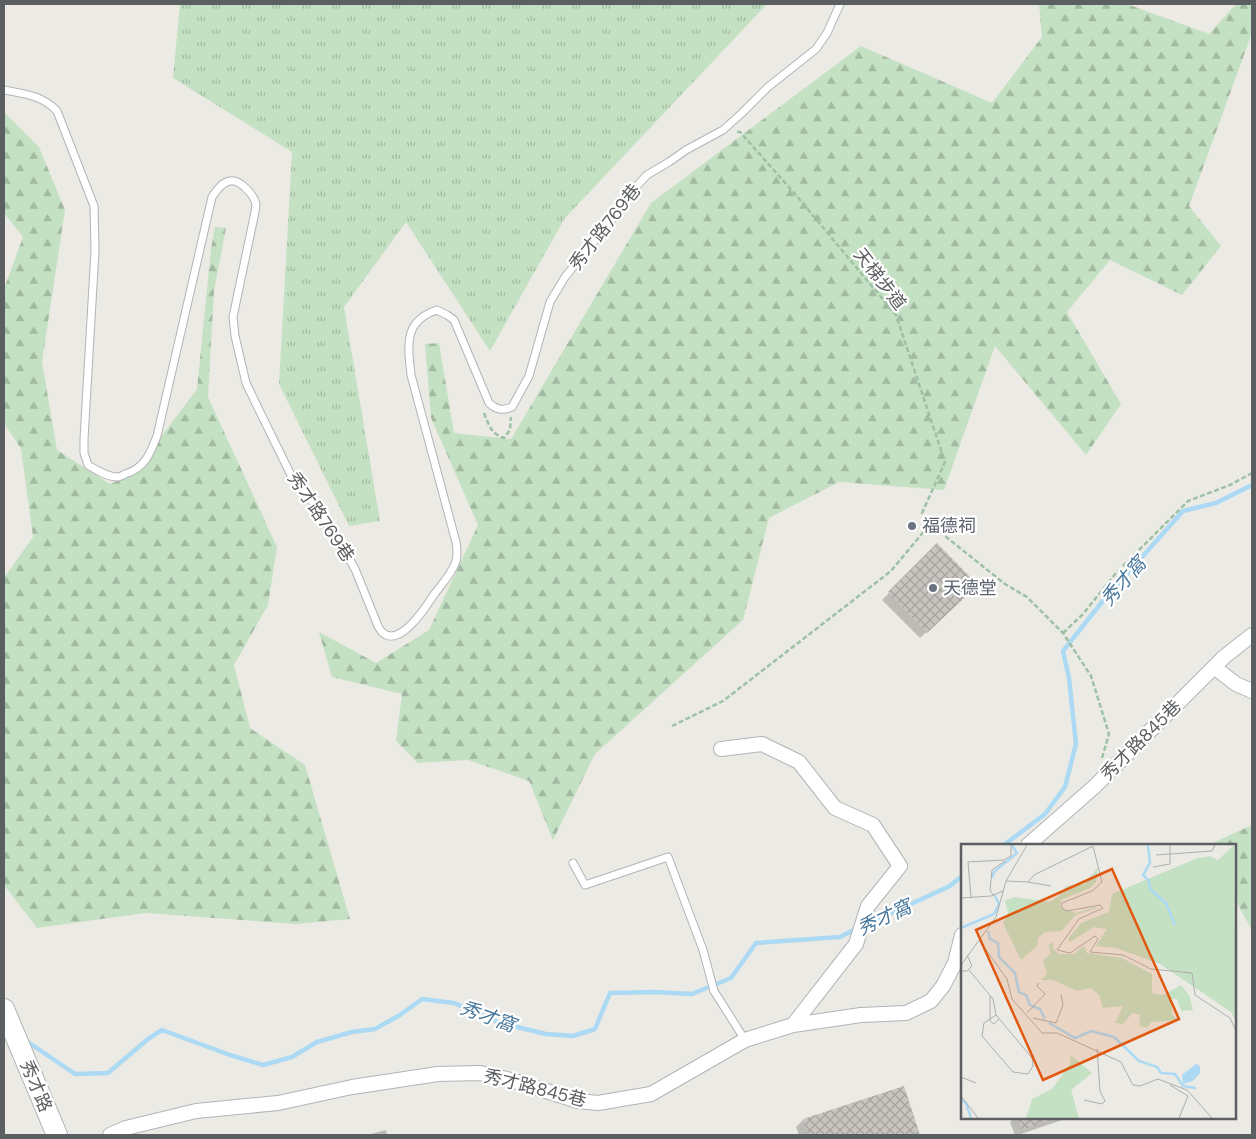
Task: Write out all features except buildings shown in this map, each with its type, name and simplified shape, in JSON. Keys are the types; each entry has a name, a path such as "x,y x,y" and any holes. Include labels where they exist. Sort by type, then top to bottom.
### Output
{"main road":[{"name":"秀才路","path":"4,1010 57,1135"}],"street":[{"name":"秀才路845巷","path":"1029,844 1094,787 1224,657 1252,634"},
{"path":"1214,667 1236,684 1252,691"},
{"path":"721,749 762,744 799,762 836,808 873,825 900,866 868,906 856,944 793,1024"},
{"name":"秀才路845巷","path":"110,1135 126,1128 196,1111 278,1103 352,1087 438,1074 480,1073 511,1080 578,1101 598,1103 651,1094 745,1040 793,1024 861,1015 906,1013 931,1001 944,986 955,963 961,939"}],"lane":[{"name":"秀才路769巷","path":"4,90 41,99 57,111 94,206 95,251 84,439 84,452 88,465 118,477 139,468 149,455 157,436 212,197 225,183 230,180 236,182 245,187 256,204 233,316 235,336 246,383 291,475 338,539 355,569 378,626 388,636 404,631 417,620 451,572 458,551 411,375 408,350 409,339 419,319 437,310 447,314 454,320 489,403 496,409 501,410 512,407 529,376 550,302 565,276 612,219 633,190 647,175 686,150 723,130 768,87 816,49 828,33 840,4"},
{"path":"573,863 586,885 668,857 703,950 714,991 745,1040"}],"path":[{"name":"天梯步道","path":"723,130 740,132 795,194 896,315 945,462 922,513 930,524"},
{"path":"1063,633 1083,614 1116,573 1188,501 1230,485 1252,473"},
{"path":"672,726 723,702 884,576 930,524 1005,584 1027,597 1063,633 1091,676 1109,734 1102,760"}],"green space":[{"path":"180,4 767,4 565,218 490,351 406,222 344,307 380,521 349,526 279,384 292,152 173,78"},
{"path":"1039,4 1127,4 1209,34 1236,4 1252,6 1252,33 1189,206 1221,246 1182,295 1110,260 1067,312 1121,404 1086,455 995,346 944,490 839,482 769,518 743,620 595,754 553,840 529,781 468,760 418,763 396,741 402,694 332,677 319,632 376,663 429,630 478,525 431,418 425,344 439,343 454,433 511,439 651,203 861,46 992,103 1042,37"},
{"path":"4,112 39,147 65,210 42,362 57,450 110,484 133,474 197,389 211,249 215,227 226,228 214,291 208,397 277,547 268,605 234,665 250,728 305,765 350,919 296,924 145,913 37,928 4,885 4,578 33,537 21,449 4,423 4,289 23,237 4,213"},
{"path":"1252,825 1252,931 1236,901 1236,844 1210,844"}],"waterway":[{"name":"秀才窩","path":"1005,844 1045,814 1065,787 1076,744 1069,678 1063,651 1102,602 1183,511 1216,503 1252,485"},
{"name":"秀才窩","path":"865,925 950,886 961,877"},
{"name":"秀才窩","path":"25,1040 75,1074 108,1073 148,1039 162,1030 263,1065 292,1057 317,1042 352,1032 375,1029 400,1015 422,999 454,1003 500,1023 546,1034 573,1036 595,1029 610,993 654,992 692,994 731,978 756,943 840,937 858,928"}],"place":[{"name":"福德祠","path":"912,526"},
{"name":"天德堂","path":"933,588"}]}
